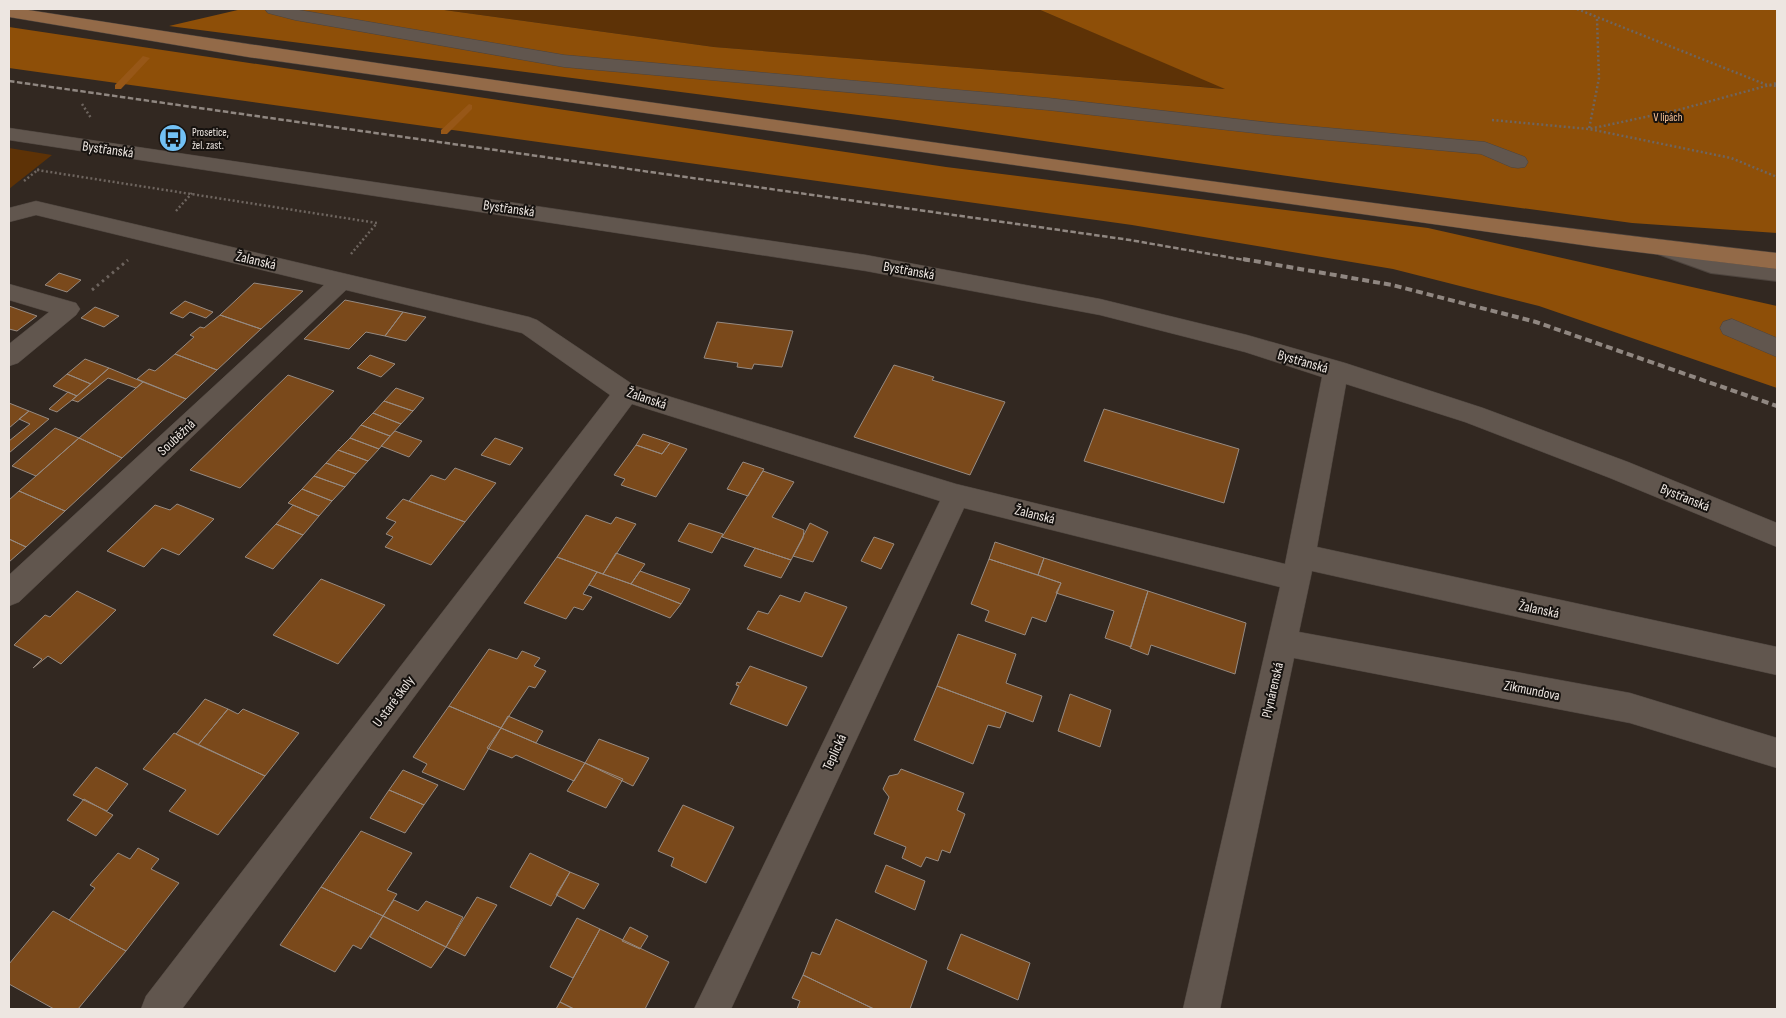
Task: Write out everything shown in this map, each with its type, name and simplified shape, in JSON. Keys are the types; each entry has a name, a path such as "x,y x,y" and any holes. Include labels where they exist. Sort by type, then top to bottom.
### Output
{"main road":[{"path":"9,12 40,13 248,51 597,101 1661,249 1777,261"}],"street":[{"path":"274,9 295,15 564,61 1048,104 1273,129 1485,148 1518,162"},
{"name":"Bystřanská","path":"9,134 876,264 1100,307 1190,329 1336,370 1474,415 1619,470 1777,535"},
{"name":"Žalanská","path":"9,215 36,208 529,326 626,393 956,495 1299,568 1777,661"},
{"name":"Souběžná","path":"9,593 337,279"},
{"path":"9,292 68,309 9,357"},
{"path":"1732,328 1777,348"},
{"name":"Plynárenská","path":"1202,1009 1299,568 1336,370"},
{"name":"U staré školy","path":"159,1009 626,393"},
{"name":"Teplická","path":"712,1009 956,495"},
{"name":"Zikmundova","path":"1283,642 1630,708 1777,754"}],"lane":[{"path":"1661,249 1711,267 1777,275"}],"path":[{"path":"1577,9 1597,19 1767,85"},
{"path":"1597,19 1599,78 1589,129 1678,110 1767,85 1777,84"},
{"path":"37,170 377,223 337,279"}],"shaded area":[{"path":"437,9 1038,9 1227,89 714,47"},
{"path":"9,148 52,155 9,189"}],"green space":[{"name":"V lipách","path":"242,9 437,9 714,47 1225,89 1038,9 1777,9 1777,233 1632,223 897,120 169,26"},
{"path":"9,27 946,167 1428,228 1777,306 1777,388 1539,306 1393,269 1132,225 9,68"}],"building":[{"path":"59,273 81,280 67,292 45,285"},
{"path":"254,283 303,291 261,329 220,315"},
{"path":"345,300 403,312 385,336 366,332 349,349 304,339"},
{"path":"185,301 213,312 206,318 190,312 183,318 170,313"},
{"path":"9,306 37,316 17,331 9,329"},
{"path":"95,307 119,316 104,327 81,318"},
{"path":"403,312 426,317 406,341 385,336"},
{"path":"220,315 261,329 217,370 175,354 194,337 190,335 200,327 204,328"},
{"path":"717,322 793,331 782,367 754,364 752,369 737,367 738,363 704,358"},
{"path":"175,354 217,370 186,399 137,379 149,369 155,371"},
{"path":"370,355 395,364 381,377 357,368"},
{"path":"85,359 109,368 91,384 67,374"},
{"path":"894,365 934,377 932,380 1005,402 970,475 854,437"},
{"path":"109,368 143,382 136,388 108,378 78,402 72,400"},
{"path":"67,374 91,384 77,396 53,386"},
{"path":"288,375 334,391 240,488 190,470"},
{"path":"143,382 186,399 122,458 79,438"},
{"path":"396,388 424,398 413,411 384,401"},
{"path":"68,392 77,396 57,412 49,409"},
{"path":"384,401 413,411 401,424 373,413"},
{"path":"9,403 29,411 9,428"},
{"path":"1104,409 1239,449 1224,503 1084,461"},
{"path":"29,411 49,419 9,453 9,441 30,424 19,419"},
{"path":"373,413 401,424 390,436 361,425"},
{"path":"361,425 390,436 379,449 350,438"},
{"path":"55,428 79,438 36,476 12,466"},
{"path":"395,431 422,441 409,457 381,446"},
{"path":"643,434 670,443 662,454 636,445"},
{"path":"79,438 122,458 65,511 19,491"},
{"path":"350,438 379,449 368,461 338,450"},
{"path":"495,438 523,448 510,465 481,455"},
{"path":"670,443 687,449 656,497 621,485 625,479 614,475 636,445 662,454"},
{"path":"338,450 368,461 356,474 326,463"},
{"path":"743,462 764,469 748,496 727,489"},
{"path":"326,463 356,474 345,487 314,476"},
{"path":"455,468 496,483 465,522 409,501 431,475 445,480"},
{"path":"763,471 794,482 772,517 804,530 803,538 791,560 722,537"},
{"path":"314,476 345,487 332,501 302,489"},
{"path":"302,489 332,501 319,516 288,503"},
{"path":"19,491 65,511 26,547 9,539 9,500"},
{"path":"403,499 465,522 431,565 385,547 393,537 386,534 396,522 386,518"},
{"path":"177,504 214,519 179,555 162,548 144,567 107,551 155,505 170,510"},
{"path":"293,505 319,516 303,535 276,524"},
{"path":"586,515 611,524 616,517 636,524 603,574 557,557"},
{"path":"689,523 723,534 712,553 678,541"},
{"path":"810,523 828,532 813,562 793,556"},
{"path":"276,524 303,535 273,569 245,557"},
{"path":"874,537 894,544 881,569 861,561"},
{"path":"9,539 26,547 9,562"},
{"path":"995,542 1044,558 1038,575 989,559"},
{"path":"755,548 791,560 781,578 744,566"},
{"path":"616,553 645,564 631,584 603,574"},
{"path":"557,557 597,572 583,594 592,597 583,610 574,607 566,619 524,603"},
{"path":"1044,558 1148,591 1131,647 1105,638 1114,611 1056,593 1061,583 1038,575"},
{"path":"989,559 1061,583 1046,622 1032,617 1025,635 985,621 989,611 971,604"},
{"path":"640,571 690,589 681,604 631,584"},
{"path":"597,572 681,604 670,618 589,585"},
{"path":"321,579 385,605 338,664 273,635"},
{"path":"77,591 116,610 61,664 48,656 33,668 42,659 14,645 45,615 50,617"},
{"path":"1148,591 1246,623 1235,674 1151,645 1148,655 1130,648"},
{"path":"805,592 847,607 822,657 747,629 758,611 768,614 780,595 800,602"},
{"path":"958,634 1016,654 1006,683 1042,696 1033,722 937,686"},
{"path":"489,649 517,659 522,651 540,658 534,666 546,671 535,688 529,686 501,728 449,706"},
{"path":"750,666 807,687 787,726 730,704 739,686 736,685 737,682 740,683"},
{"path":"937,686 1006,712 1000,728 988,725 973,764 914,740"},
{"path":"1070,694 1111,710 1100,747 1058,731"},
{"path":"205,699 228,709 198,745 176,734"},
{"path":"449,706 501,728 464,790 422,772 427,764 413,757"},
{"path":"228,709 238,714 243,709 299,733 265,776 198,745"},
{"path":"508,716 543,731 536,743 501,728"},
{"path":"501,728 585,763 574,781 516,755 512,758 487,748"},
{"path":"174,733 265,776 218,835 169,811 186,790 143,769"},
{"path":"599,739 649,758 633,786 585,763"},
{"path":"585,763 623,779 606,808 567,791"},
{"path":"96,767 128,784 107,811 73,795"},
{"path":"901,769 964,793 957,810 965,814 950,853 942,850 938,861 926,857 921,867 902,858 906,847 874,834 889,797 883,789 889,776 898,774"},
{"path":"403,770 438,785 424,805 389,790"},
{"path":"389,790 424,805 405,833 370,818"},
{"path":"84,799 113,815 96,836 67,820"},
{"path":"683,805 734,827 706,883 671,866 674,858 658,851"},
{"path":"361,831 412,853 387,890 397,894 383,916 321,887"},
{"path":"138,848 159,859 151,869 179,883 126,951 69,920 95,888 90,885 118,853 130,859"},
{"path":"530,853 570,872 551,906 510,887"},
{"path":"886,865 925,881 915,910 875,892"},
{"path":"570,872 599,884 584,909 556,895"},
{"path":"321,887 383,916 361,949 353,945 335,972 280,945"},
{"path":"477,897 497,905 465,956 446,947"},
{"path":"394,900 418,911 426,901 463,917 446,947 383,916"},
{"path":"53,911 126,951 78,1009 54,1009 9,984 9,964"},
{"path":"383,916 446,947 431,968 370,937"},
{"path":"577,918 600,929 573,978 550,967"},
{"path":"836,919 927,961 910,1009 874,1009 803,975 812,952 820,955"},
{"path":"630,927 648,936 640,949 622,941"},
{"path":"600,929 669,962 645,1009 574,1009 560,1002"},
{"path":"961,934 1030,963 1018,1000 947,969"},
{"path":"803,975 874,1009 797,1009 800,1001 792,998"},
{"path":"560,1002 574,1009 556,1009"}],"waterway":[{"path":"118,87 146,58"},
{"path":"444,132 469,107"}],"railway":[{"path":"9,81 1130,240 1250,261"},
{"path":"1243,259 1392,285 1536,322 1777,406"}],"place":[{"name":"Prosetice, žel. zast.","path":"173,138"}]}
